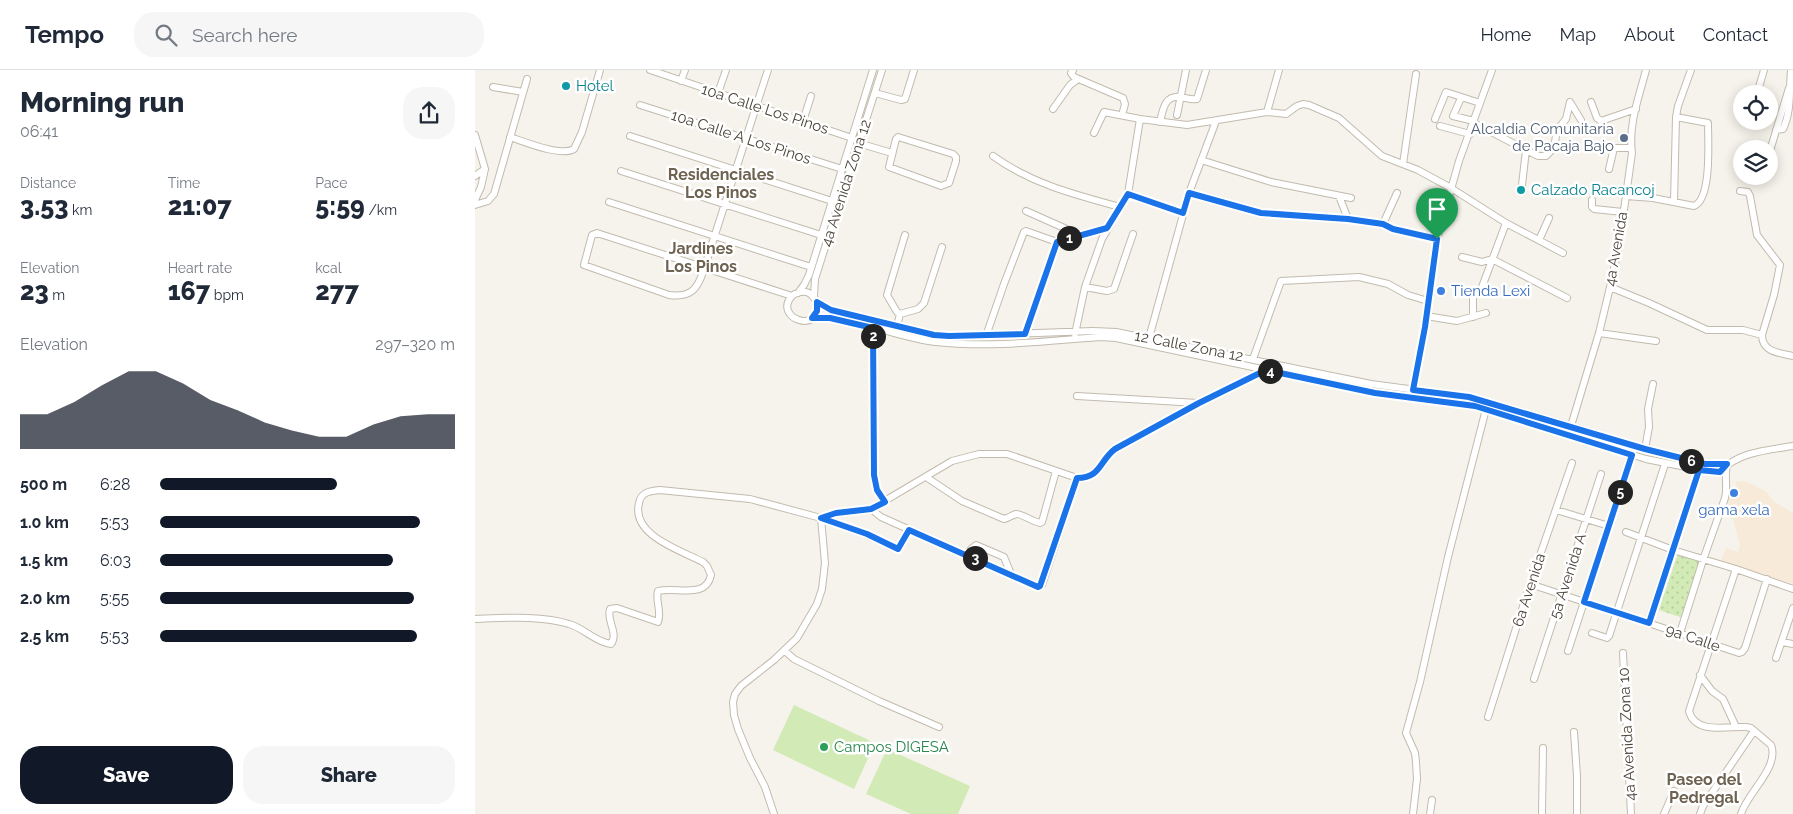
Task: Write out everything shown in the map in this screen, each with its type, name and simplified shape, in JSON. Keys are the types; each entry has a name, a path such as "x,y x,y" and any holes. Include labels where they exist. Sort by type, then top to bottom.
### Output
{"street":[{"path":"510,137 559,152 568,152 574,149 582,132 600,70"},
{"name":"10a Calle Los Pinos","path":"650,70 852,138"},
{"path":"681,81 685,70"},
{"path":"719,93 726,70"},
{"path":"768,70 715,236 704,269 696,289 678,295 669,295 586,266 584,262 594,233 704,269 795,294 806,292 815,299 817,311 812,318 799,321 789,313 788,304 795,294"},
{"name":"4a Avenida Zona 12","path":"795,294 807,280 872,70"},
{"name":"4a Avenida Zona 12","path":"815,299 815,279 882,70"},
{"path":"875,93 905,100 914,70"},
{"path":"1073,70 1072,75 1077,79 1123,98 1125,104 1122,115"},
{"path":"1177,115 1186,70"},
{"path":"1160,122 1165,102 1172,98 1197,98 1206,70"},
{"path":"1267,112 1279,70"},
{"path":"1413,394 1427,316 1437,239 1463,150 1492,70"},
{"name":"4a Avenida","path":"1571,426 1599,333 1619,245 1636,109 1646,70"},
{"path":"1674,202 1676,117 1691,70"},
{"path":"1760,85 1764,70"},
{"path":"1773,140 1776,130 1784,128 1789,112 1791,70"},
{"path":"1403,164 1416,74"},
{"path":"475,205 483,204 492,197 527,79"},
{"path":"1053,109 1070,85 1077,79"},
{"path":"493,87 523,92"},
{"path":"1435,119 1446,92 1480,103"},
{"path":"803,121 811,96"},
{"path":"1461,98 1453,116 1474,122 1526,150 1542,156 1551,152 1555,146 1557,130 1566,119 1571,102 1581,120"},
{"path":"1591,102 1597,118 1601,121 1636,109"},
{"name":"10a Calle A Los Pinos","path":"641,105 842,169"},
{"path":"1094,133 1103,112 1140,120 1187,125 1267,112 1286,114 1297,106 1309,105 1339,118 1357,132 1376,151 1389,159 1418,170 1451,188 1506,223 1563,253"},
{"path":"1626,196 1653,198 1694,206 1700,203 1707,180 1709,123 1676,117"},
{"path":"1075,335 1085,287 1107,228 1128,194 1140,120"},
{"path":"1149,338 1189,193 1216,121"},
{"path":"1440,126 1470,134"},
{"path":"475,135 485,169 481,187 475,200"},
{"path":"630,136 832,201"},
{"path":"902,137 953,154 957,161 949,183 941,186 891,169 888,165 892,153 896,139 902,137"},
{"path":"858,143 892,153"},
{"path":"1609,169 1613,148 1631,148"},
{"path":"1522,185 1526,150"},
{"path":"993,156 1034,179 1063,192 1121,207"},
{"path":"1201,160 1271,182 1351,198"},
{"path":"475,176 485,169"},
{"path":"621,171 821,234"},
{"path":"1739,190 1748,192 1757,235 1780,265 1774,295 1762,335 1765,347 1793,356"},
{"path":"1189,193 1261,213 1348,219 1383,224 1393,229 1437,239"},
{"path":"1383,224 1397,193"},
{"path":"1128,194 1183,213"},
{"path":"1339,196 1348,219"},
{"path":"1592,200 1592,207 1594,209 1623,212"},
{"path":"609,202 811,267"},
{"path":"1027,211 1080,235"},
{"path":"1539,240 1549,218"},
{"path":"1482,287 1506,223"},
{"path":"986,336 1003,284 1024,232 1026,231 1057,242 1107,228"},
{"path":"1085,287 1107,291 1114,289 1133,234"},
{"path":"905,235 887,292 889,300 900,314 906,314 918,309 924,303 942,247"},
{"path":"1025,334 1057,242"},
{"path":"1462,257 1482,262 1492,259 1567,298"},
{"path":"1253,359 1281,281 1359,276 1388,284 1408,296 1428,301"},
{"path":"1610,287 1707,330 1743,330 1762,335"},
{"path":"1473,292 1473,317"},
{"name":"12 Calle Zona 12","path":"815,299 831,310 934,335 986,336 1025,334 1117,338 1375,393 1469,397 1632,455 1665,464 1720,472 1727,464"},
{"path":"1427,316 1457,321 1486,313"},
{"path":"897,326 900,314"},
{"name":"12 Calle Zona 12","path":"812,318 830,318 934,342 989,344 1116,332 1571,426 1645,449 1705,464 1727,464"},
{"path":"873,328 874,475 877,490 885,502"},
{"path":"1599,333 1656,340"},
{"path":"821,518 836,513 871,509 960,457 986,453 1007,454 1077,478 1085,478 1095,473 1106,457 1115,449 1199,403 1266,370 1268,362"},
{"path":"1645,449 1649,428 1648,409 1653,384"},
{"path":"1077,396 1199,403"},
{"path":"1413,814 1417,779 1416,762 1415,753 1406,733 1486,409"},
{"path":"1680,633 1725,498 1727,464 1743,456 1793,446"},
{"path":"1568,651 1632,455"},
{"name":"6a Avenida","path":"1488,717 1530,584 1572,463"},
{"path":"1592,633 1608,638 1665,464"},
{"path":"1649,623 1699,470"},
{"path":"926,477 962,501 1004,519 1014,514 1019,514 1040,523 1042,522 1056,471"},
{"name":"5a Avenida A","path":"1535,679 1601,474"},
{"path":"871,509 881,517 1038,587 1042,585 1077,478"},
{"path":"475,619 521,618 557,621 576,626 598,640 611,644 614,635 608,616 610,609 617,608 658,622 660,619 658,591 667,589 698,590 705,587 711,575 703,562 649,534 639,522 639,500 643,494 648,492 660,490 750,499 821,518 867,534 898,549 909,530"},
{"path":"1556,510 1609,526"},
{"path":"773,814 765,787 745,749 735,720 733,706 735,694 741,686 785,651 797,638 817,604 825,563 821,518"},
{"path":"1626,532 1673,550 1793,588"},
{"path":"980,560 971,552 971,548 974,545 980,545 1004,557 1011,574"},
{"path":"1736,569 1689,709 1690,716 1703,726 1710,728 1746,727 1768,741 1773,747 1769,767 1746,802 1741,814"},
{"name":"9a Calle","path":"1530,584 1737,653 1742,652 1767,579"},
{"path":"1776,658 1793,608"},
{"path":"1782,642 1793,644"},
{"path":"785,651 794,659 879,701 939,727"},
{"name":"4a Avenida Zona 10","path":"1623,653 1631,814"},
{"path":"1700,675 1712,690 1723,699 1736,727"},
{"path":"1700,814 1703,806 1754,731"},
{"path":"1574,732 1577,814"},
{"path":"1542,814 1543,748"},
{"path":"1664,814 1674,792"},
{"path":"1430,814 1432,800"}],"shaded area":[{"path":"1745,481 1766,491 1773,501 1793,513 1793,584 1721,561 1726,548 1738,552 1740,545 1728,500 1741,494 1735,482"}],"green space":[{"path":"1678,553 1704,562 1686,619 1659,610"},
{"name":"Campos DIGESA","path":"794,705 875,743 854,789 773,750"},
{"name":"Campos DIGESA","path":"887,749 970,786 958,814 911,814 866,794"}],"place":[{"name":"Hotel","path":"566,86"},
{"name":"Alcaldia Comunitaria de Pacaja Bajo","path":"1624,138"},
{"name":"Calzado Racancoj","path":"1521,190"},
{"name":"Tienda Lexi","path":"1441,291"},
{"name":"gama xela","path":"1734,493"},
{"name":"Campos DIGESA","path":"824,747"}],"district":[{"name":"Residenciales Los Pinos","path":"721,183"},
{"name":"Jardines Los Pinos","path":"701,257"},
{"name":"Paseo del Pedregal","path":"1704,788"}],"route":[{"path":"1189,193 1261,213 1348,219 1383,224 1393,229 1437,239 1425,327 1413,390 1469,397 1645,449 1705,464 1727,464 1720,472 1699,470 1649,623 1584,602 1632,455 1475,406 1375,393 1266,370 1199,403 1111,451 1098,471 1085,478 1077,478 1042,585 1038,587 909,530 898,549 867,534 821,518 836,513 871,509 885,502 877,490 874,475 873,328 830,318 812,318 817,311 817,302 831,310 934,335 986,336 1025,334 1057,242 1107,228 1128,194 1183,213 1189,193"}]}
